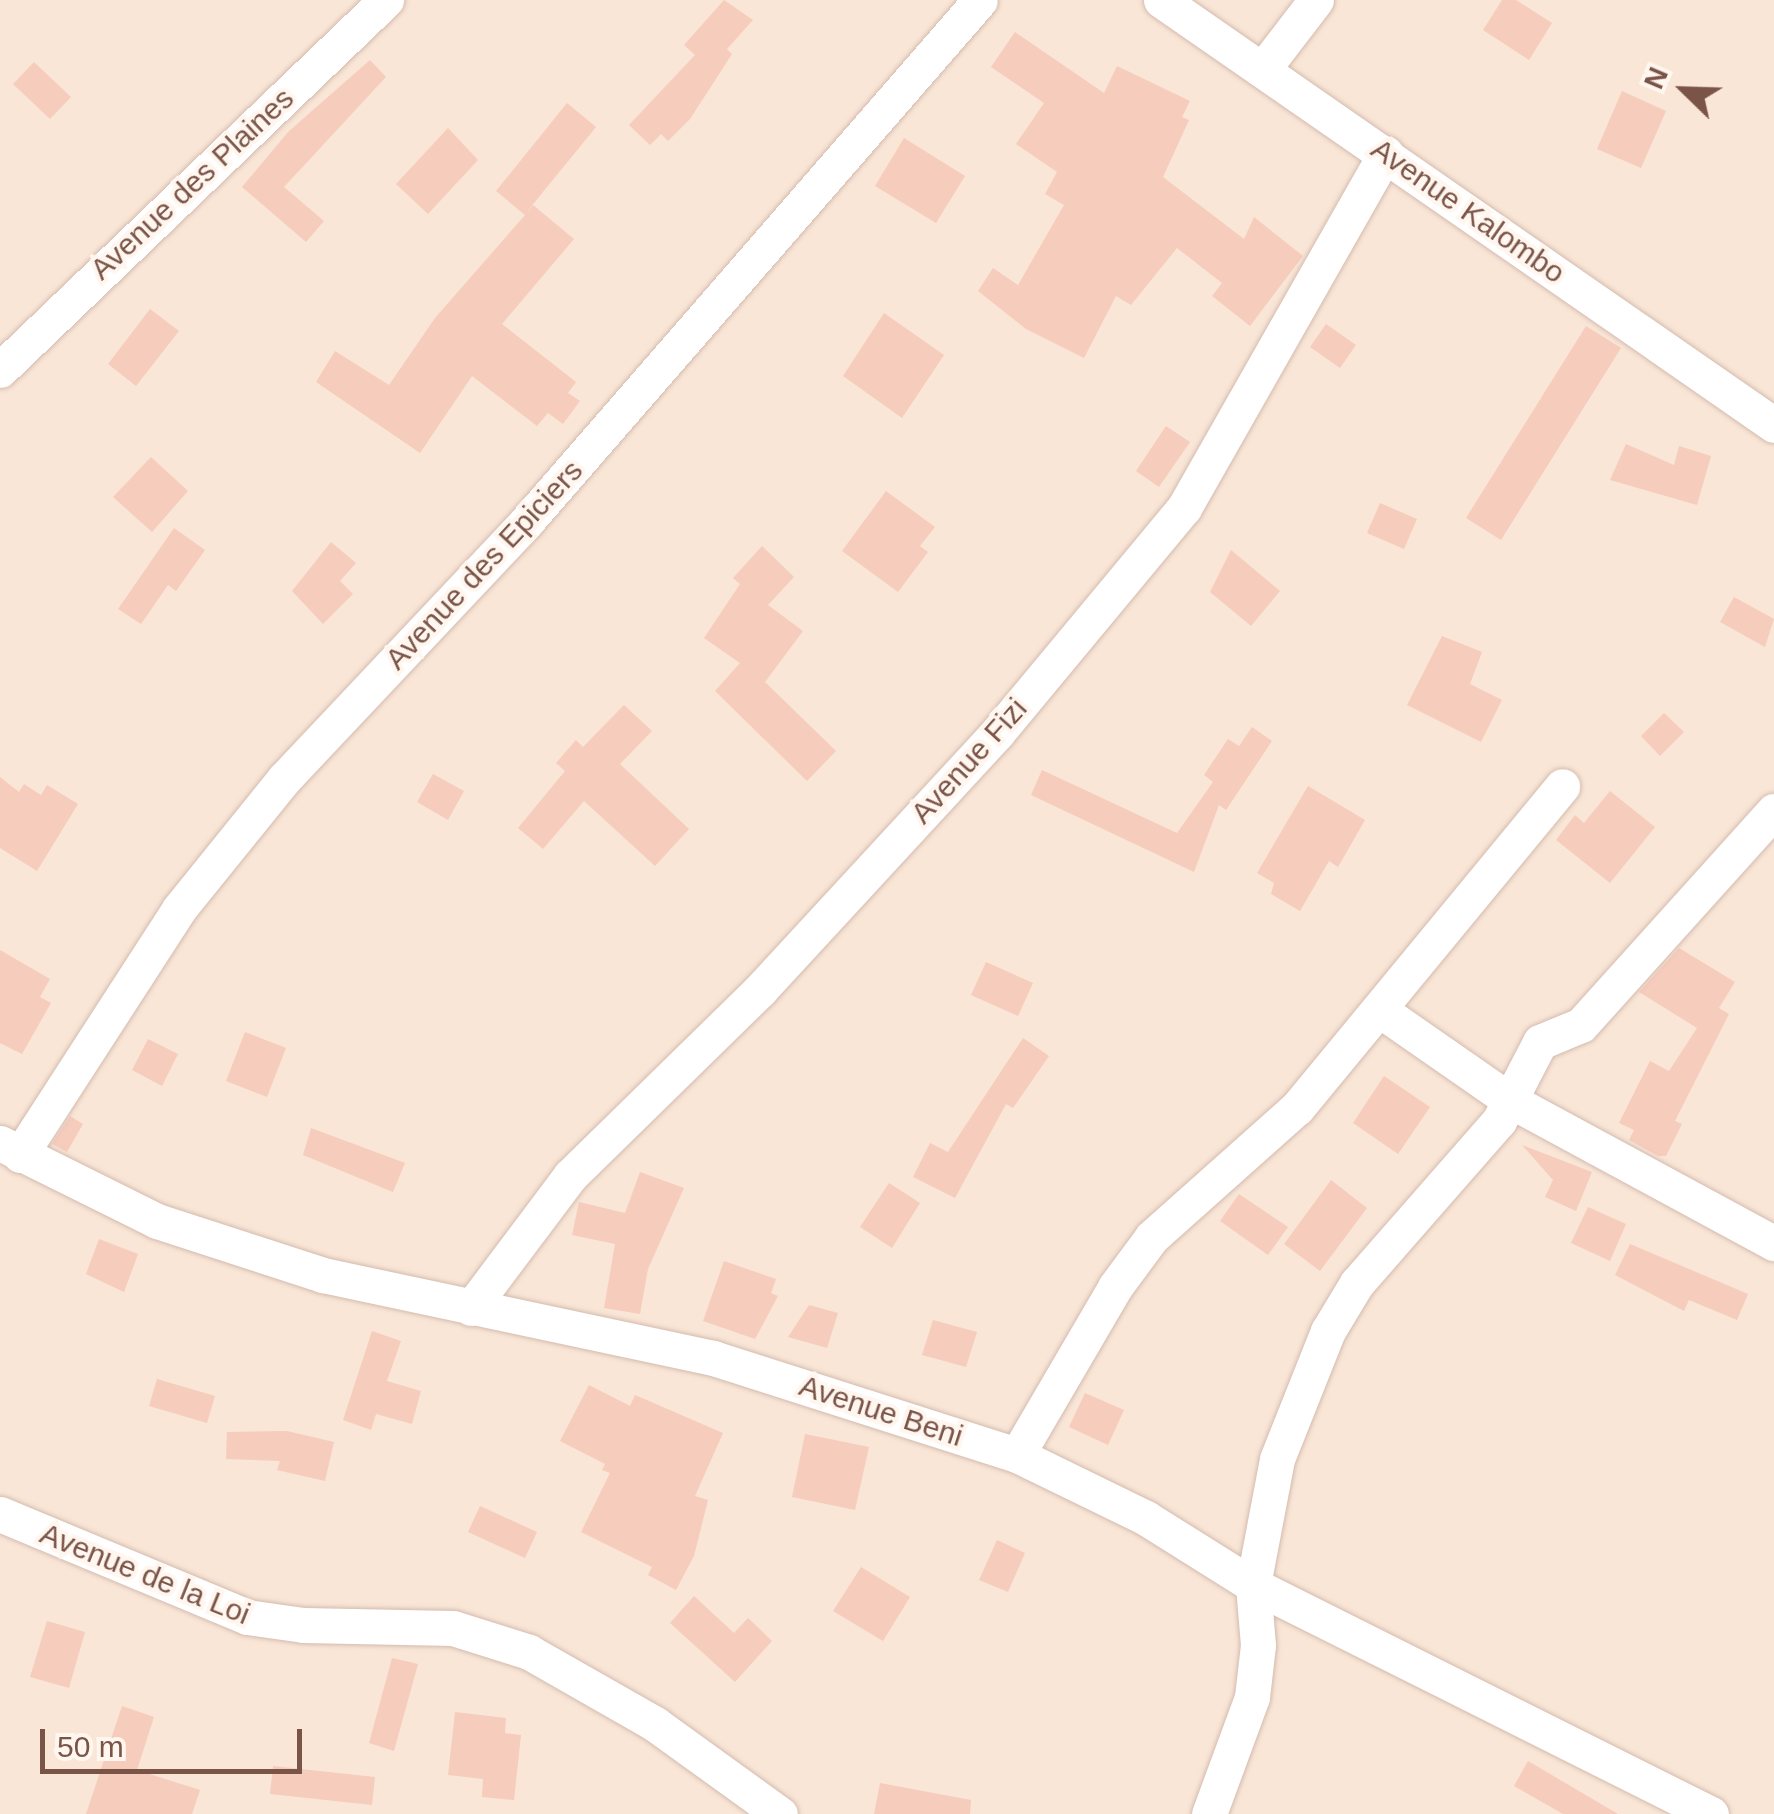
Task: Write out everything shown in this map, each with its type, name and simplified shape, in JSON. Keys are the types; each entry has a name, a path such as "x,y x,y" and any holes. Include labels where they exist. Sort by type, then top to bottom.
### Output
{"street":[{"name":"Avenue des Plaines","path":"0,370 386,0"},
{"name":"Avenue des Epiciers","path":"10,1149 179,909 284,779 527,521 980,0"},
{"name":"Avenue Kalombo","path":"1160,0 1774,425"},
{"path":"1264,70 1316,0"},
{"name":"Avenue Fizi","path":"471,1308 570,1176 760,990 997,733 1184,508 1386,153"},
{"path":"1017,1455 1115,1286 1152,1237 1258,1148 1380,1010 1562,786"},
{"path":"1209,1814 1252,1697 1258,1644 1253,1584 1277,1458 1328,1331 1357,1284 1455,1176 1511,1101 1540,1042 1581,1025 1774,811"},
{"path":"1380,1010 1511,1101 1774,1243"},
{"name":"Avenue Beni","path":"10,1149 172,1226 323,1275 713,1358 1017,1455 1146,1518 1253,1584 1711,1814"},
{"name":"Avenue de la Loi","path":"0,1514 247,1616 303,1626 453,1628 514,1647 655,1724 780,1814"}],"shaded area":[{"path":"0,0 1774,0 1774,1814 0,1814"}],"building":[{"path":"724,0 753,20 727,49 732,54 690,119 668,141 661,134 650,145 629,125 695,55 684,45"},
{"path":"1502,0 1516,0 1552,23 1529,60 1483,30"},
{"path":"1015,32 1104,93 1117,66 1190,101 1182,117 1189,120 1163,177 1244,239 1254,217 1303,256 1250,326 1212,296 1222,283 1177,248 1131,305 1116,296 1084,358 1026,329 978,291 993,268 1018,285 1064,205 1045,194 1057,172 1016,144 1044,103 991,67"},
{"path":"370,60 386,77 284,187 324,221 306,242 242,187 288,132"},
{"path":"34,62 71,97 50,119 13,84"},
{"path":"1622,91 1666,111 1641,168 1597,149"},
{"path":"567,103 596,127 525,214 533,205 574,239 502,324 576,382 568,393 580,401 563,424 548,413 537,426 472,376 420,453 316,382 335,351 389,385 435,318 525,215 496,191"},
{"path":"448,128 478,160 428,214 396,184"},
{"path":"904,138 965,176 936,223 875,186"},
{"path":"150,309 179,331 136,386 108,364"},
{"path":"884,313 944,355 902,418 843,376"},
{"path":"1326,324 1356,345 1340,368 1310,347"},
{"path":"1586,326 1621,348 1501,540 1466,518"},
{"path":"1166,426 1190,442 1159,487 1136,471"},
{"path":"1626,444 1674,465 1679,446 1711,456 1697,505 1610,480"},
{"path":"151,457 188,491 152,532 113,497"},
{"path":"886,491 935,527 920,546 928,552 898,592 842,551"},
{"path":"1380,503 1417,519 1404,549 1367,533"},
{"path":"174,528 205,550 176,591 168,585 141,624 118,609"},
{"path":"331,542 356,563 340,581 353,594 323,624 292,591"},
{"path":"762,546 794,577 768,605 803,631 765,682 836,751 807,781 715,691 740,663 704,638 740,584 733,578"},
{"path":"1231,550 1280,591 1251,626 1210,592"},
{"path":"1734,597 1774,619 1765,647 1720,622"},
{"path":"1442,636 1482,652 1470,684 1502,700 1481,742 1407,705"},
{"path":"624,705 652,731 620,764 689,829 655,866 584,801 543,849 518,828 565,771 556,763 576,740 583,747"},
{"path":"1664,713 1684,732 1660,756 1641,736"},
{"path":"1252,727 1272,741 1226,810 1219,805 1194,872 1031,795 1042,770 1177,833 1213,782 1204,775 1228,739 1239,746"},
{"path":"433,774 464,791 448,820 417,802"},
{"path":"0,777 19,792 24,784 41,795 47,785 78,804 37,871 0,848"},
{"path":"1308,786 1365,820 1338,867 1329,861 1300,911 1271,894 1274,883 1257,873"},
{"path":"1610,791 1655,827 1610,883 1556,840 1575,815 1584,823"},
{"path":"1679,948 1735,982 1719,1008 1729,1014 1675,1121 1682,1124 1666,1156 1658,1156 1629,1140 1634,1130 1619,1123 1650,1061 1669,1071 1697,1028 1639,992"},
{"path":"0,950 50,979 40,997 51,1003 22,1054 0,1043"},
{"path":"986,962 1033,983 1018,1016 971,995"},
{"path":"245,1032 286,1048 267,1097 226,1081"},
{"path":"1023,1038 1049,1056 1013,1108 1006,1104 955,1198 913,1177 930,1143 948,1152"},
{"path":"148,1039 178,1054 162,1086 132,1070"},
{"path":"1384,1076 1430,1107 1398,1154 1353,1123"},
{"path":"70,1116 83,1124 67,1152 52,1144"},
{"path":"311,1128 405,1163 393,1192 303,1155"},
{"path":"1522,1145 1592,1172 1576,1211 1545,1197 1553,1180"},
{"path":"640,1172 684,1188 648,1269 640,1314 604,1308 615,1244 572,1235 579,1202 625,1213"},
{"path":"1331,1180 1367,1208 1320,1271 1284,1244"},
{"path":"889,1183 920,1203 892,1248 860,1227"},
{"path":"1239,1194 1288,1227 1268,1255 1220,1221"},
{"path":"1588,1207 1626,1224 1610,1261 1571,1243"},
{"path":"99,1239 138,1254 124,1292 86,1274"},
{"path":"1630,1244 1748,1294 1737,1320 1689,1300 1684,1311 1615,1275"},
{"path":"724,1261 776,1279 771,1293 778,1296 755,1339 703,1321"},
{"path":"809,1305 838,1313 827,1348 788,1337"},
{"path":"933,1320 977,1332 966,1367 922,1355"},
{"path":"372,1331 401,1341 387,1381 421,1391 412,1424 376,1414 371,1430 343,1420"},
{"path":"157,1379 215,1396 207,1423 149,1406"},
{"path":"589,1385 630,1406 635,1395 723,1433 695,1496 708,1500 694,1556 676,1590 648,1575 652,1567 581,1532 610,1473 602,1470 605,1464 560,1441"},
{"path":"1085,1393 1124,1410 1108,1445 1069,1427"},
{"path":"287,1431 334,1442 325,1481 277,1470 280,1461 226,1459 227,1432"},
{"path":"805,1434 869,1447 855,1510 792,1497"},
{"path":"480,1506 537,1532 525,1558 468,1532"},
{"path":"997,1540 1025,1553 1008,1592 979,1580"},
{"path":"861,1567 910,1597 883,1641 833,1611"},
{"path":"694,1596 734,1633 748,1618 772,1641 735,1682 670,1623"},
{"path":"47,1621 85,1632 69,1688 30,1677"},
{"path":"392,1658 418,1664 394,1751 369,1743"},
{"path":"122,1706 154,1717 137,1770 200,1790 192,1814 86,1814"},
{"path":"455,1712 506,1718 505,1733 521,1735 514,1800 482,1797 483,1779 448,1775"},
{"path":"1528,1761 1618,1814 1563,1814 1514,1786"},
{"path":"273,1766 375,1777 372,1805 270,1794"},
{"path":"880,1783 971,1800 970,1814 874,1814"}]}
